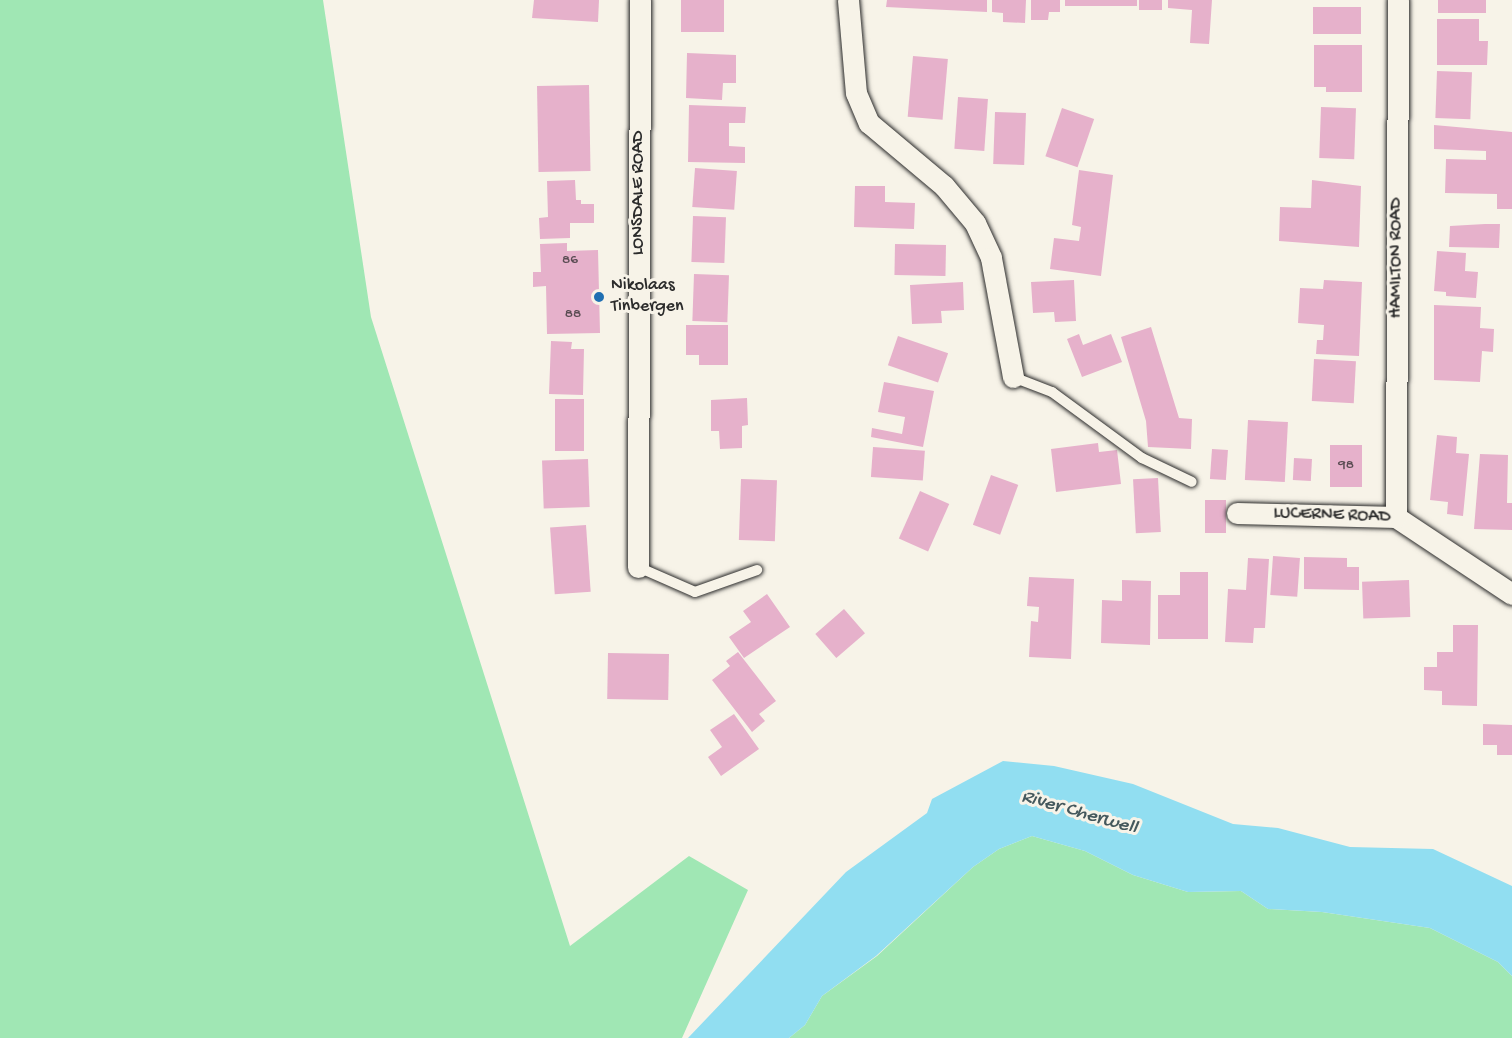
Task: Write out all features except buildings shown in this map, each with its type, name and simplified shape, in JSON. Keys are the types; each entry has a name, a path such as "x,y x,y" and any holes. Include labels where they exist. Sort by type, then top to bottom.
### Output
{"street":[{"name":"LONSDALE ROAD","path":"638,567 640,0"},
{"path":"848,0 856,93 869,123 944,186 975,223 991,258 1013,378"},
{"name":"HAMILTON ROAD","path":"1396,517 1398,0"},
{"name":"LUCERNE ROAD","path":"1237,513 1396,517 1512,594"}],"lane":[{"path":"1013,378 1052,392 1142,458 1192,482"},
{"path":"638,567 695,592 757,570"}],"green space":[{"path":"0,0 323,0 371,317 570,946 689,856 748,890 682,1038 0,1038"},
{"path":"1032,836 1085,851 1133,875 1188,892 1241,891 1268,909 1322,912 1430,928 1498,962 1512,976 1512,1038 789,1038 805,1025 822,996 877,956 973,867 999,849"}],"water":[{"name":"River Cherwell","path":"1003,761 1054,766 1133,784 1233,824 1278,828 1350,847 1433,849 1512,886 1512,976 1498,962 1430,928 1322,912 1268,909 1241,891 1188,892 1133,875 1085,851 1032,836 999,849 973,867 876,956 822,996 805,1025 789,1038 688,1038 846,872 927,813 932,799"}],"place":[{"name":"Nikolaas Tinbergen","path":"599,297"}]}
